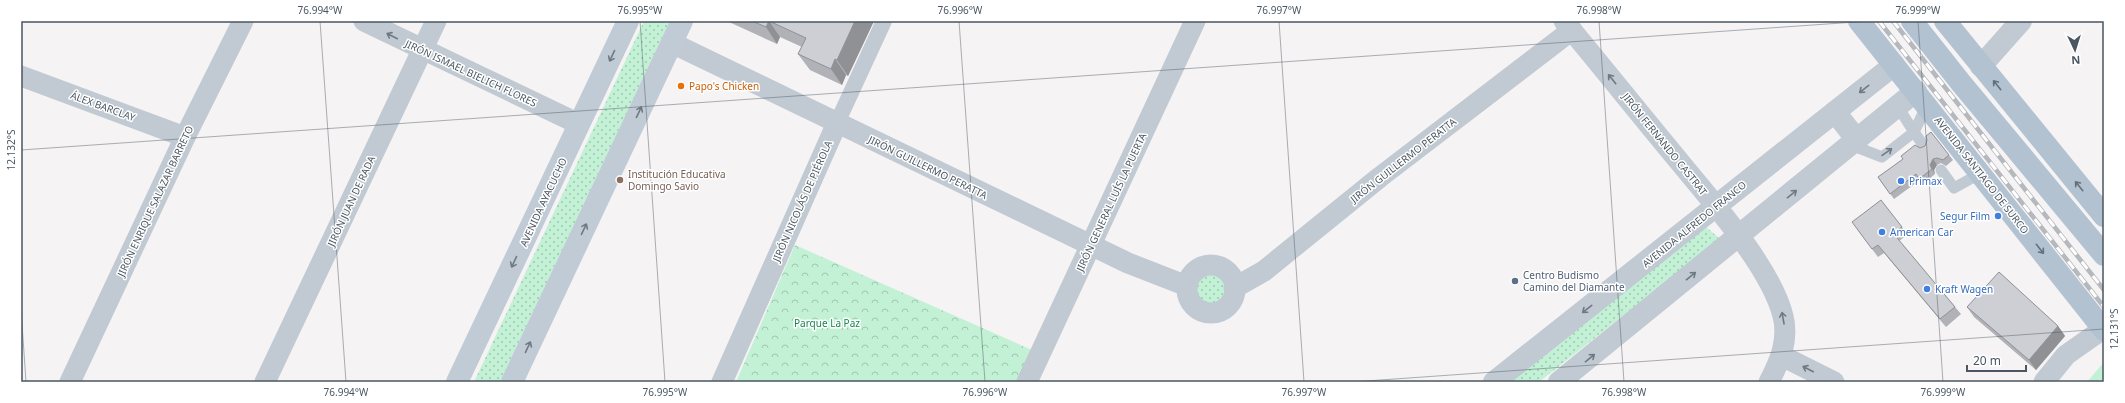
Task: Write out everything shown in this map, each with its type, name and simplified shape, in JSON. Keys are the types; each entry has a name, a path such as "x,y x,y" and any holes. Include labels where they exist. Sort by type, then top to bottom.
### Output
{"main road":[{"name":"AVENIDA AYACUCHO","path":"457,382 628,21"},
{"path":"512,382 682,21"},
{"name":"AVENIDA SANTIAGO DE SURCO","path":"1859,21 1922,98 2103,329"},
{"path":"1912,21 1961,84 2104,255"},
{"path":"1945,21 1981,66 2101,206"}],"street":[{"name":"JIRÓN ENRIQUE SALAZAR BARRETO","path":"70,382 185,136 244,21"},
{"name":"JIRÓN ISMAEL BIELICH FLORES","path":"364,21 579,124"},
{"name":"JIRÓN JUAN DE RADA","path":"265,382 436,21"},
{"name":"JIRÓN NICOLÁS DE PIÉROLA","path":"722,382 884,21"},
{"name":"JIRÓN GENERAL LUÍS LA PUERTA","path":"1027,382 1195,21"},
{"path":"1981,66 2021,21"},
{"name":"JIRÓN GUILLERMO PERATTA","path":"1234,288 1264,271 1568,26"},
{"name":"JIRÓN FERNANDO CASTRAT","path":"1568,26 1716,207 1760,268 1780,306 1784,318 1785,337 1782,356 1769,382"},
{"name":"JIRÓN GUILLERMO PERATTA","path":"672,43 1128,263 1187,286"},
{"name":"AVENIDA ALFREDO FRANCO","path":"1494,382 1894,65"},
{"name":"ÁLEX BARCLAY","path":"21,76 185,136"},
{"path":"1559,382 1898,107 1922,98"},
{"path":"1835,112 1854,143"},
{"path":"1216,266 1229,274 1234,288 1234,296 1224,308 1210,313 1202,311 1190,301 1187,286 1189,278 1200,268 1216,266"},
{"path":"2044,382 2066,355 2103,329"},
{"path":"1782,356 1834,382"}],"lane":[{"path":"1854,143 1882,157 1914,132 1922,98"},
{"path":"1898,107 1924,146"},
{"path":"1941,170 1954,188 1981,173"}],"green space":[{"path":"644,21 670,21 500,382 474,382"},
{"path":"1705,226 1720,239 1539,382 1502,382"},
{"name":"Parque La Paz","path":"795,245 1032,350 1016,382 736,382"},
{"path":"1210,274 1216,275 1224,283 1224,295 1216,303 1210,304 1204,303 1196,295 1195,289 1196,283 1204,275"},
{"path":"2104,362 2104,382 2087,382"}],"building":[{"path":"752,21 769,21 766,27"},
{"path":"769,21 855,21 837,60 835,59 831,69 798,54 806,38"},
{"path":"1931,132 1949,155 1943,160 1937,158 1933,159 1930,165 1932,169 1919,179 1916,174 1890,194 1878,177 1903,159 1901,156 1915,145 1920,148 1925,146 1927,140 1926,136"},
{"path":"1881,200 1902,227 1893,233 1955,307 1940,319 1878,245 1872,249 1852,222"},
{"path":"1999,272 2058,326 2029,360 1967,307"}],"railway":[{"path":"1879,21 2104,307"},
{"path":"1893,21 2104,290"}],"place":[{"name":"Papo's Chicken","path":"681,86"},
{"name":"Institución Educativa Domingo Savio","path":"620,180"},
{"name":"Primax","path":"1901,181"},
{"name":"Segur Film","path":"1998,216"},
{"name":"American Car","path":"1882,232"},
{"name":"Centro Budismo Camino del Diamante","path":"1515,281"},
{"name":"Kraft Wagen","path":"1927,289"}]}
